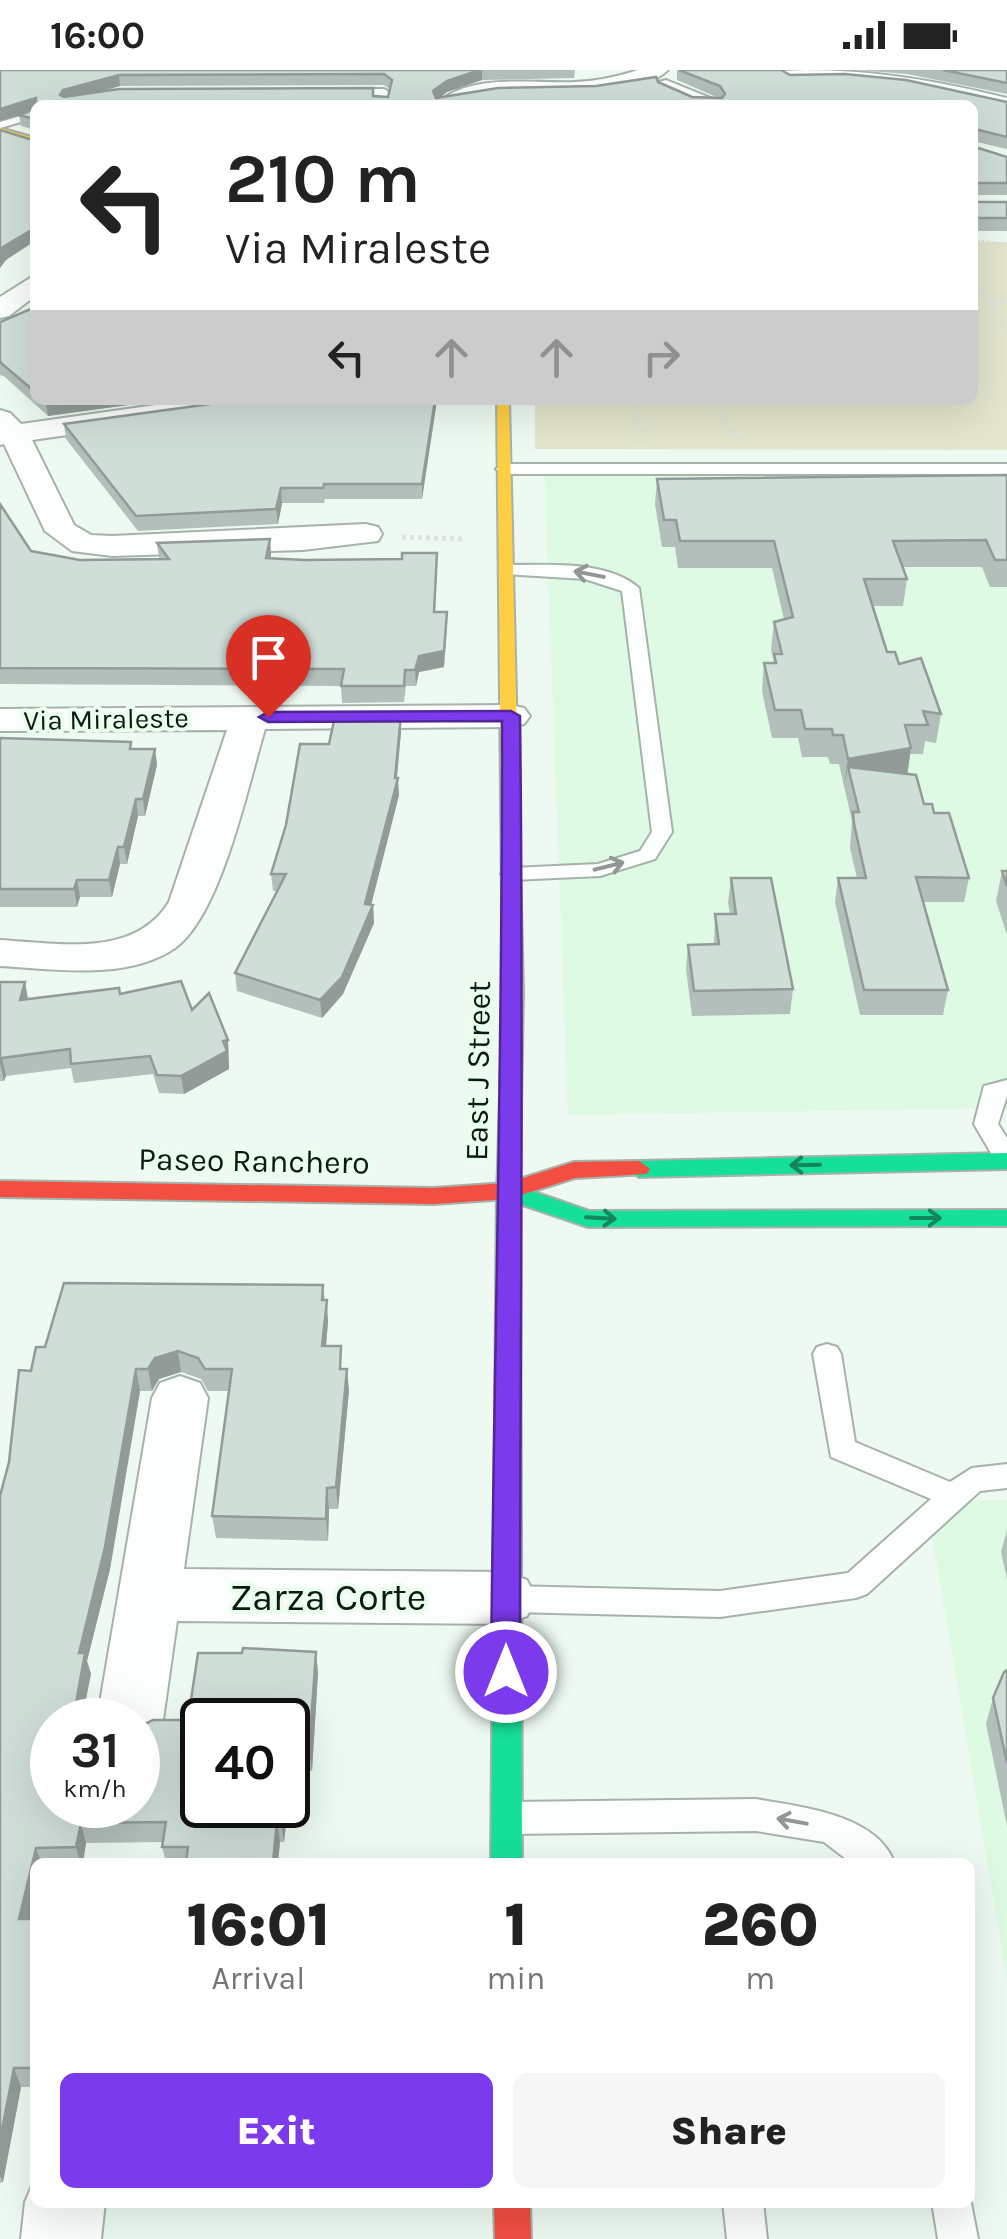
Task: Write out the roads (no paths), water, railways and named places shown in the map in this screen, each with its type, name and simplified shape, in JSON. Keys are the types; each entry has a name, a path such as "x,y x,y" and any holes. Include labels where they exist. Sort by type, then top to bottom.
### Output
{"street":[{"path":"809,94 777,75 960,73"},
{"path":"923,76 1007,104"},
{"path":"465,100 484,92 662,78 702,100"},
{"path":"0,128 30,138"},
{"path":"211,405 5,430 62,531 84,544 303,540 366,534"},
{"name":"East J Street","path":"503,405 512,874 506,1858"},
{"name":"Via Miraleste","path":"0,720 511,716"},
{"path":"0,953 102,957 152,942 178,924 190,902 250,717"},
{"name":"Paseo Ranchero","path":"0,1189 434,1196 508,1191 574,1170 1007,1160"},
{"name":"Paseo Ranchero","path":"508,1191 588,1219 1007,1218"},
{"path":"134,1698 180,1398"},
{"name":"Zarza Corte","path":"150,1596 505,1598"},
{"path":"61,2239 64,2208"},
{"path":"512,2208 513,2239"}],"lane":[{"path":"328,92 384,92 382,100"},
{"path":"0,128 30,117"},
{"path":"504,469 1007,469"},
{"path":"508,570 570,570 610,578 630,588 662,832 648,855 600,870 512,874"},
{"path":"1007,1088 993,1092 986,1124 1007,1160"},
{"path":"827,1354 841,1448 953,1496"},
{"path":"505,1598 720,1604 856,1585 972,1480 1007,1476"},
{"path":"506,1818 756,1815 832,1828 871,1858"},
{"path":"744,2208 747,2239"},
{"path":"953,2208 958,2239"}]}
